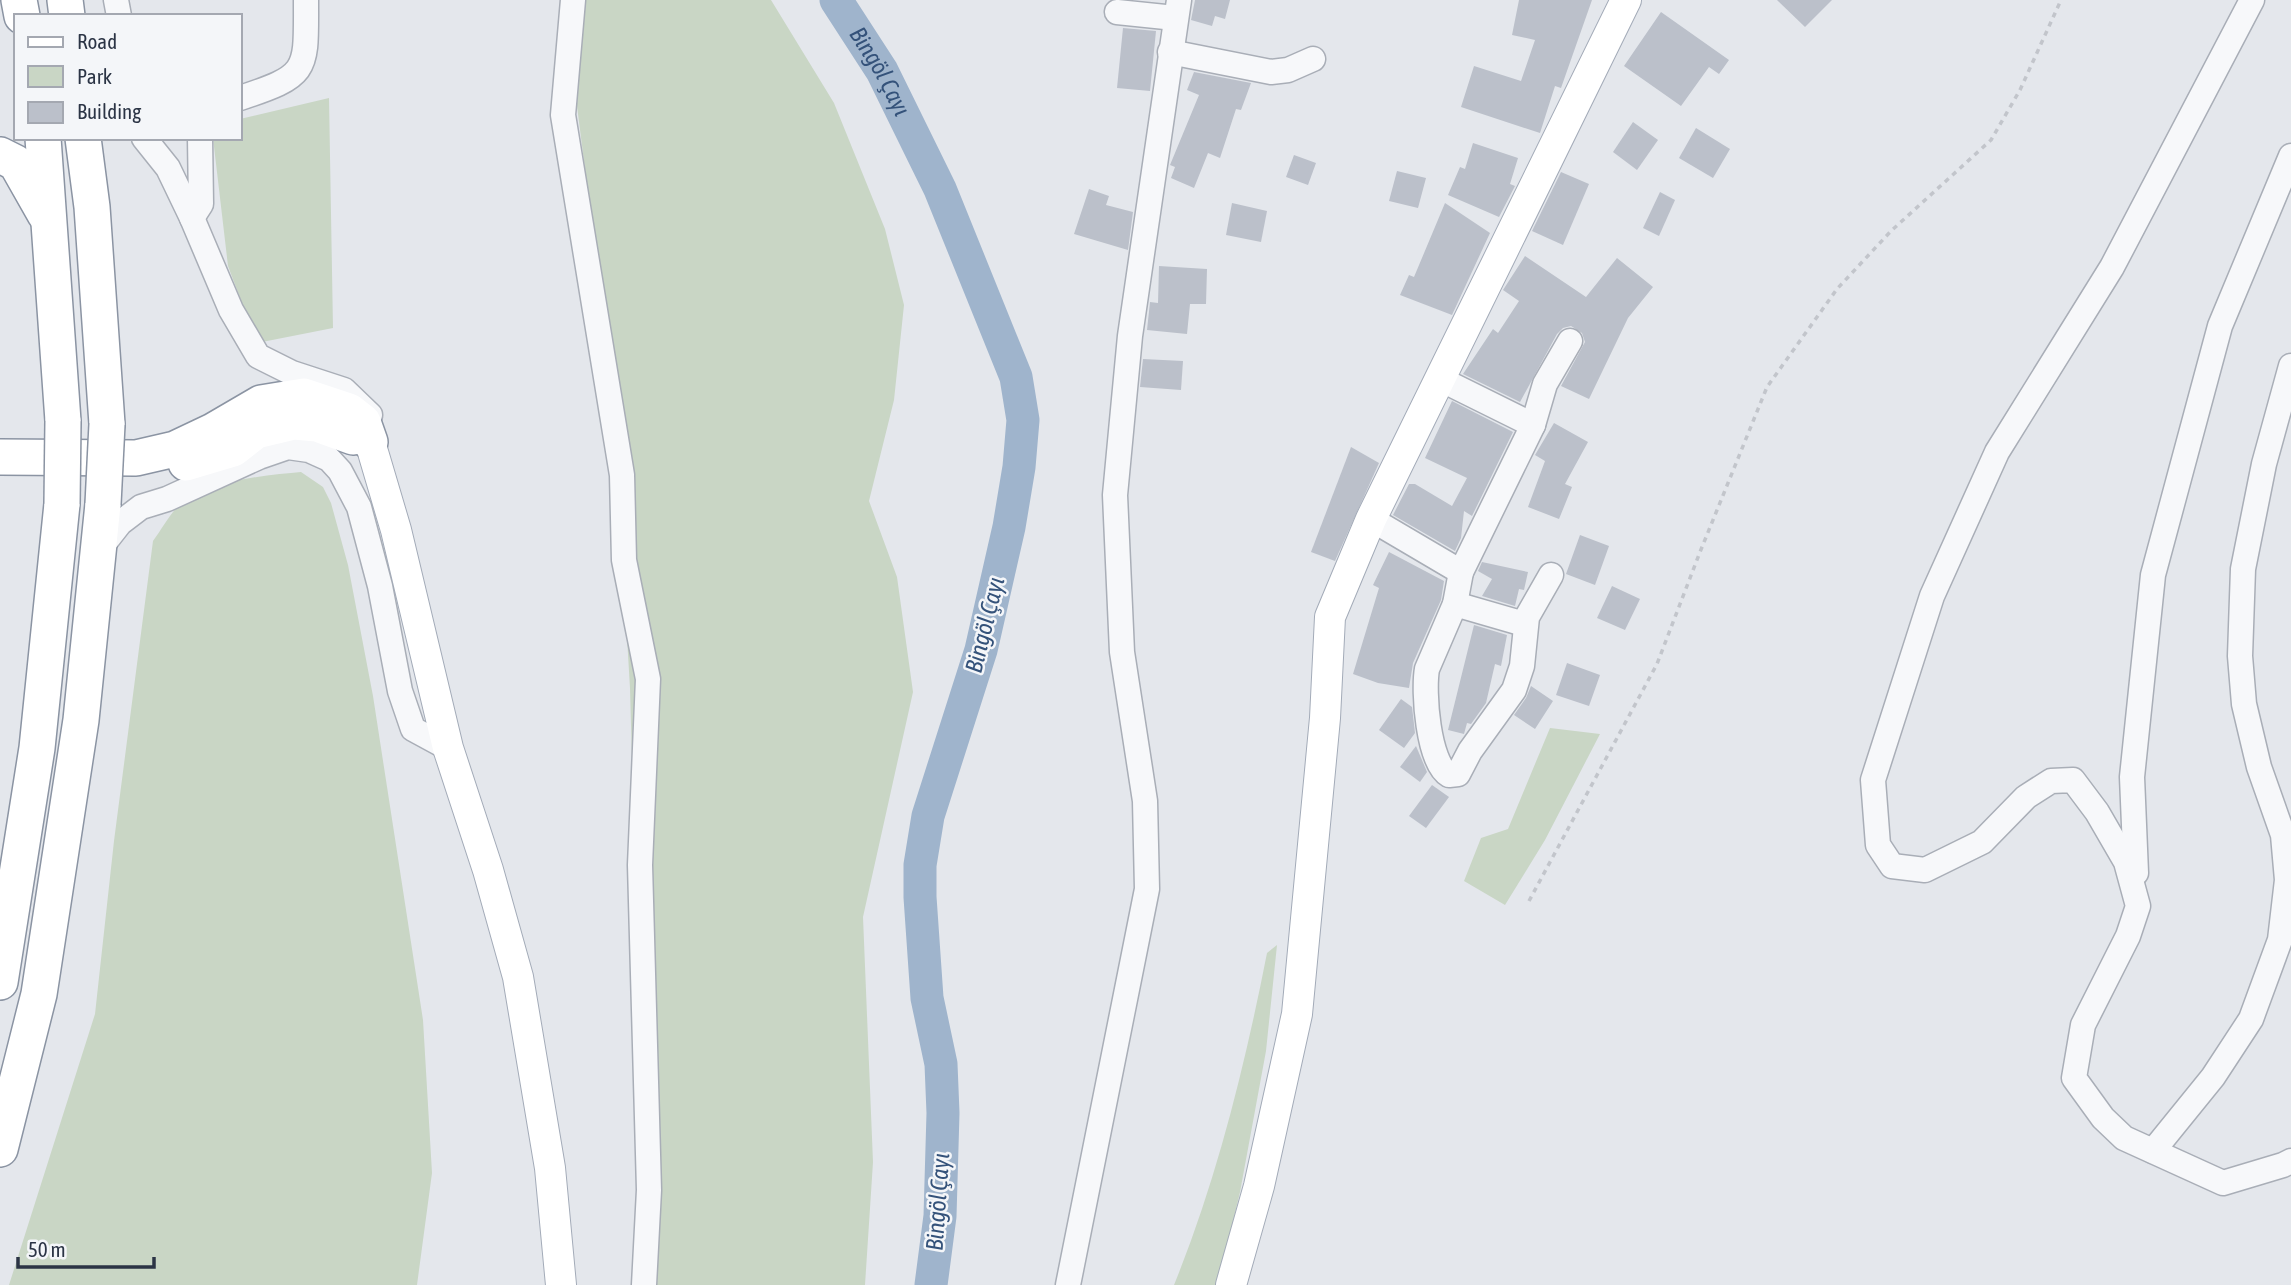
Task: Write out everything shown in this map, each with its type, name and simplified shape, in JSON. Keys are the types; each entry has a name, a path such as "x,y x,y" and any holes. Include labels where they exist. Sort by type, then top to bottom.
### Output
{"highway":[{"path":"0,982 37,748 62,504 63,421 43,140"},
{"path":"0,1149 39,994 81,720 103,505 107,424 92,207 83,140"},
{"path":"0,155 16,163 50,222"},
{"path":"0,457 136,458 175,449 261,403 304,396 349,411 363,422 370,442"},
{"path":"0,479 142,475 233,449 256,432 294,422 317,424 370,442"}],"main road":[{"path":"1231,1285 1259,1186 1297,1014 1325,718 1330,617 1371,519 1626,0"},
{"path":"370,442 396,530 448,748 492,881 518,977 550,1168 561,1285"}],"street":[{"path":"242,97 283,83 301,66 306,45 306,0"},
{"path":"573,0 563,115 622,475 624,560 648,679 640,865 649,1190 644,1285"},
{"path":"2138,906 2126,862 2097,812 2073,780 2051,781 2026,797 1982,842 1925,870 1892,866 1878,845 1873,780 1932,596 1997,452 2112,267 2252,0"},
{"path":"1068,1285 1147,888 1146,801 1122,652 1115,495 1130,336 1177,9 1117,12"},
{"path":"1170,52 1271,72 1288,70 1313,59"},
{"path":"146,140 168,168 231,310 258,356 292,373 344,390 372,417 370,442"},
{"path":"192,218 201,204 200,140"},
{"path":"2291,156 2220,326 2153,575 2132,777 2138,906 2128,936 2083,1025 2074,1078 2103,1118 2124,1138 2223,1183 2283,1166 2291,1161"},
{"path":"1551,575 1524,624 1522,666 1514,690 1476,740 1458,774 1449,775 1442,770 1436,753 1427,711 1427,669 1455,604 1461,572 1533,425 1545,384 1570,341"},
{"path":"2153,1151 2213,1077 2251,1019 2280,940 2287,880 2283,835 2259,767 2244,704 2240,656 2243,569 2264,464 2291,366"},
{"path":"1440,379 1533,425"},
{"path":"98,552 120,523 141,507 167,499 258,457 288,447 309,450 329,459 340,471 359,507 380,586 400,691 413,729 448,748"},
{"path":"1371,519 1461,572"},
{"path":"1455,604 1524,624"}],"path":[{"path":"1529,901 1657,664 1767,387 1837,289 1891,231 1991,140 2020,90 2061,0"}],"green space":[{"path":"576,0 771,0 834,103 885,229 904,305 894,400 869,501 897,577 913,692 863,917 873,1162 865,1285 646,1285 630,688 616,450 605,326 571,59"},
{"path":"329,98 333,328 257,343 228,266 213,140 242,140 242,119"},
{"path":"301,472 323,487 331,503 348,565 373,696 423,1020 432,1173 417,1285 9,1285 95,1014 114,841 153,541 178,506 189,497 218,485"},
{"path":"1550,728 1600,734 1545,840 1505,905 1464,881 1481,838 1508,829"},
{"path":"1277,945 1266,1051 1240,1192 1218,1285 1174,1285 1217,1163 1267,953"}],"building":[{"path":"1195,0 1230,0 1225,19 1215,16 1212,26 1191,20"},
{"path":"1519,0 1592,0 1561,88 1555,86 1540,133 1461,107 1474,66 1521,81 1535,40 1512,35"},
{"path":"1777,0 1832,0 1805,27"},
{"path":"1661,12 1729,60 1719,74 1709,67 1681,106 1624,66"},
{"path":"1123,28 1156,31 1150,91 1117,88"},
{"path":"1194,72 1251,83 1241,110 1236,109 1220,158 1208,153 1194,188 1171,178 1175,167 1170,165 1199,95 1187,90"},
{"path":"1633,122 1658,140 1637,170 1613,152"},
{"path":"1696,128 1730,149 1713,178 1679,158"},
{"path":"1473,143 1518,158 1510,184 1515,186 1499,217 1448,195 1460,167 1465,169"},
{"path":"1294,155 1316,163 1308,185 1286,177"},
{"path":"1397,171 1426,178 1418,208 1389,201"},
{"path":"1561,172 1589,184 1563,245 1532,231"},
{"path":"1089,189 1109,196 1106,205 1133,212 1128,250 1074,234"},
{"path":"1660,192 1675,200 1659,236 1643,228"},
{"path":"1232,203 1267,211 1261,242 1226,235"},
{"path":"1445,203 1490,233 1452,315 1400,295 1409,275 1414,277"},
{"path":"1525,256 1586,297 1617,258 1653,287 1628,318 1589,399 1561,386 1585,342 1582,333 1571,326 1563,328 1557,334 1520,402 1463,374 1493,329 1498,333 1519,301 1503,290"},
{"path":"1159,266 1207,269 1206,304 1190,304 1187,334 1147,330 1150,302 1158,303"},
{"path":"1143,359 1183,361 1181,390 1140,387"},
{"path":"1452,401 1513,432 1472,516 1464,511 1461,538 1455,551 1393,515 1409,484 1415,484 1452,506 1467,478 1425,458"},
{"path":"1554,423 1588,442 1565,484 1572,487 1559,519 1528,507 1545,461 1535,455"},
{"path":"1351,447 1379,463 1335,561 1311,552"},
{"path":"1580,535 1609,546 1595,585 1566,574"},
{"path":"1389,552 1444,581 1441,600 1413,663 1409,688 1378,683 1353,674 1379,588 1373,585"},
{"path":"1482,562 1528,572 1524,590 1519,589 1515,606 1482,596 1492,579 1478,571"},
{"path":"1612,586 1640,599 1625,630 1597,618"},
{"path":"1474,625 1507,635 1501,666 1495,664 1486,703 1471,724 1467,723 1464,734 1448,730"},
{"path":"1567,663 1600,675 1589,706 1556,695"},
{"path":"1531,686 1553,701 1535,729 1514,715"},
{"path":"1401,699 1412,707 1415,733 1404,748 1379,730"},
{"path":"1416,746 1427,772 1420,782 1400,767"},
{"path":"1432,785 1449,797 1426,828 1409,816"}],"waterway":[{"name":"Bingöl Çayı","path":"836,0 882,71 940,189 1016,377 1023,420 1019,467 1009,527 981,650 928,816 920,865 927,998 941,1064 943,1113 940,1216 931,1285"}]}
